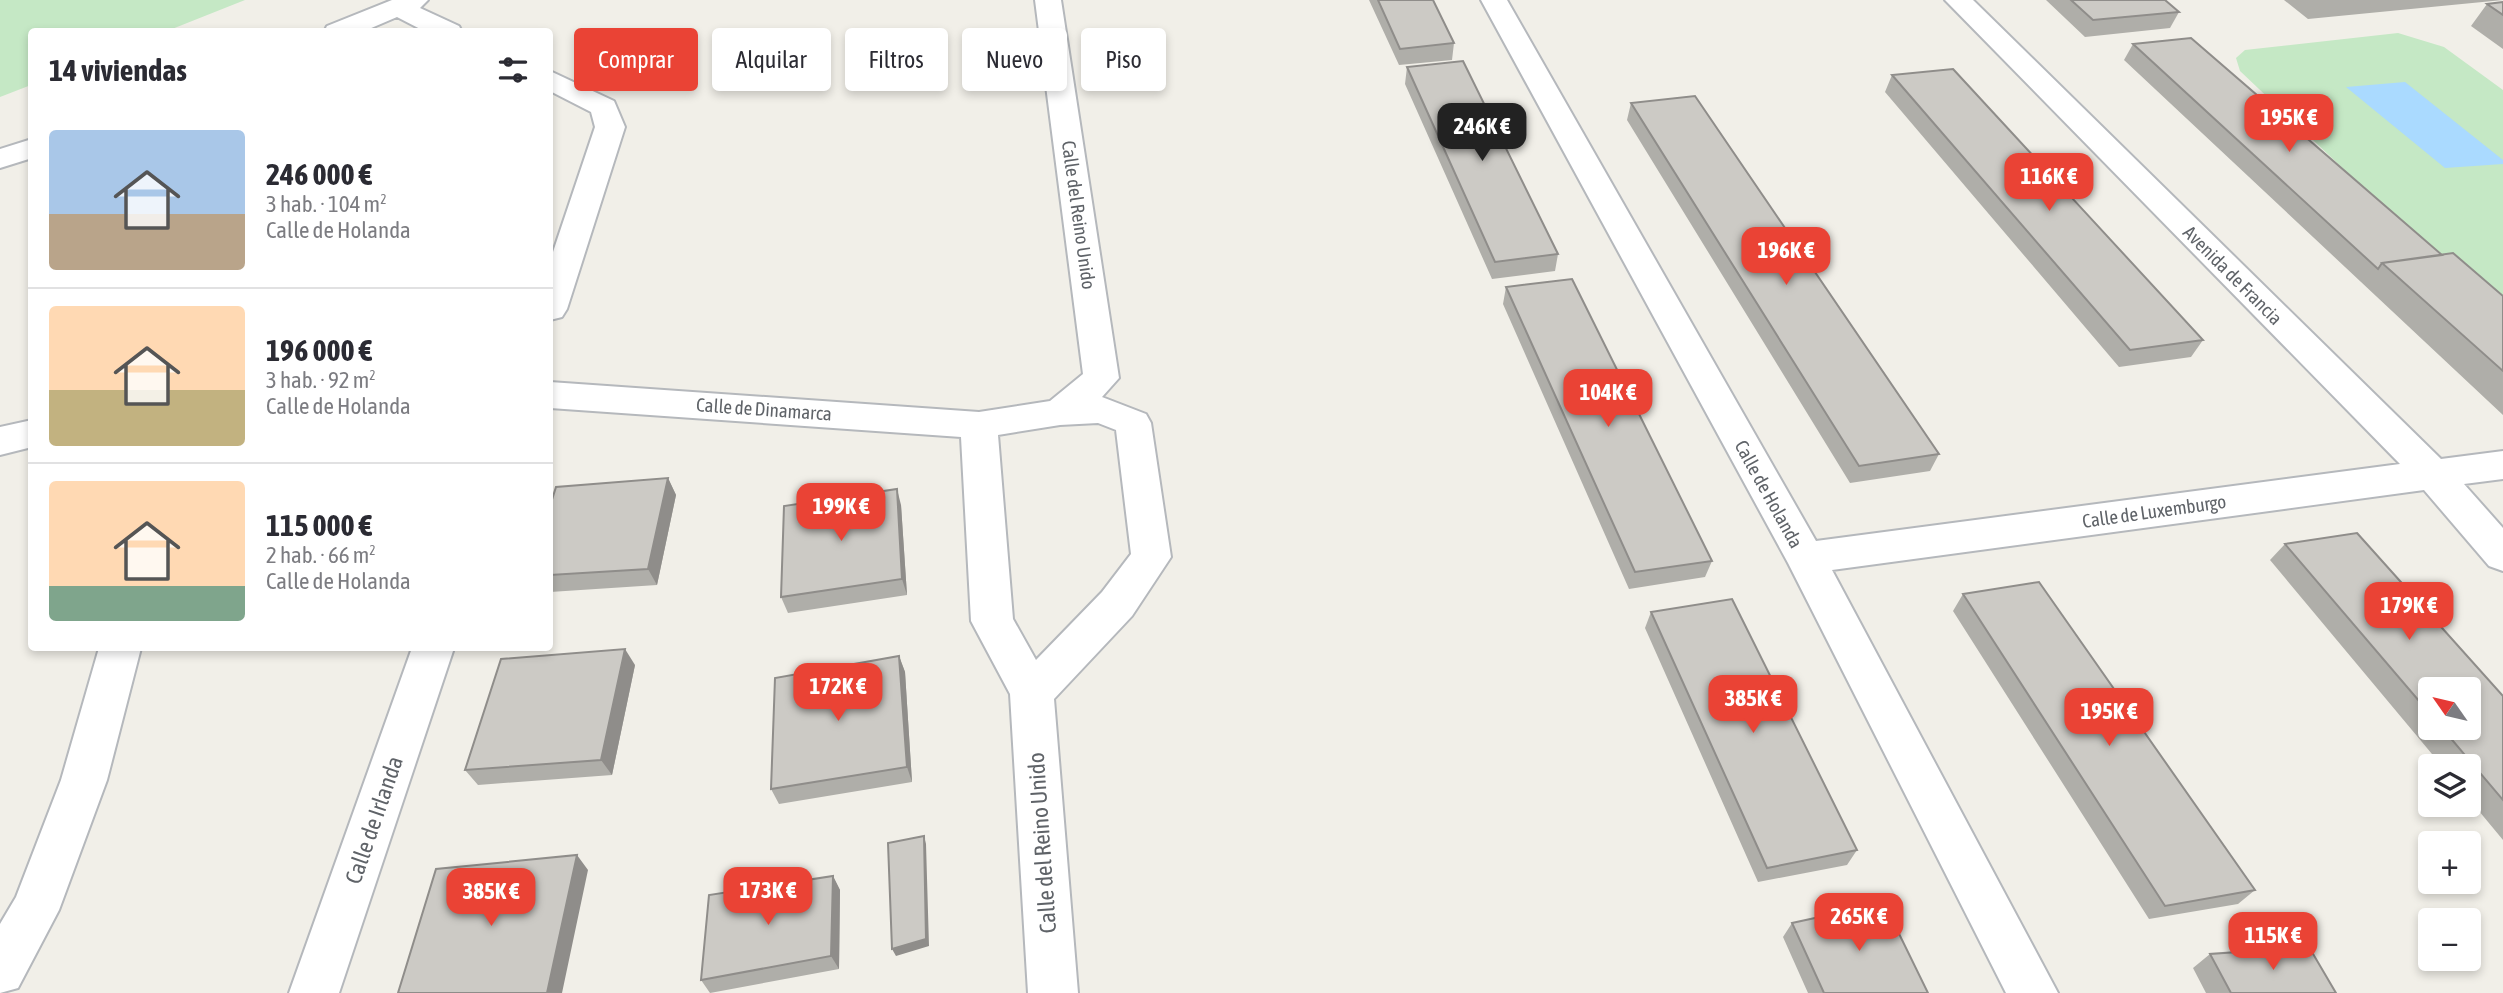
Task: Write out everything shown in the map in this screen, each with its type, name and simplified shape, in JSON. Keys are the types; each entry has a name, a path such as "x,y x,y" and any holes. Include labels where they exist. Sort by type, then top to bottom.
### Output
{"street":[{"name":"Calle del Reino Unido","path":"1048,0 1101,378 1060,412"},
{"name":"Calle de Holanda","path":"1494,0 1805,558 2033,993"},
{"name":"Avenida de Francia","path":"1958,0 2433,474 2503,555"},
{"path":"347,28 407,4 443,28"},
{"path":"553,82 604,107 610,127 553,300"},
{"path":"0,159 28,149"},
{"name":"Calle de Dinamarca","path":"553,395 979,425"},
{"path":"979,425 1060,412 1102,411 1133,423 1151,557 1117,604 1032,693"},
{"name":"Calle del Reino Unido","path":"979,425 992,621 1032,693 1053,993"},
{"path":"0,441 28,434"},
{"name":"Calle de Luxemburgo","path":"1805,558 2503,465"},
{"path":"0,971 35,910 84,780 119,651"},
{"name":"Calle de Irlanda","path":"314,993 432,651"}],"green space":[{"path":"0,0 245,0 175,28 28,28 28,86 0,97"},
{"path":"2398,33 2444,47 2503,90 2503,320 2240,71 2236,58 2245,50"}],"water":[{"path":"2405,82 2503,160 2503,164 2445,168 2346,87"}],"building":[{"path":"1378,0 1433,0 1454,43 1400,49"},
{"path":"2071,0 2165,0 2179,12 2093,20"},
{"path":"2503,2 2503,15 2487,4"},
{"path":"2191,38 2442,255 2382,263 2378,269 2133,44"},
{"path":"1463,61 1558,254 1495,262 1407,67"},
{"path":"1953,69 2203,340 2130,350 1892,75"},
{"path":"1695,96 1939,454 1859,466 1631,103"},
{"path":"2453,253 2503,296 2503,371 2382,263"},
{"path":"1572,279 1712,561 1635,572 1506,287"},
{"path":"668,478 648,569 553,575 553,496 556,487"},
{"path":"897,489 902,579 781,597 784,506"},
{"path":"2357,533 2503,696 2503,800 2481,774 2481,754 2464,754 2452,740 2482,740 2482,677 2418,677 2418,700 2285,544"},
{"path":"2039,582 2255,890 2165,906 1963,594"},
{"path":"1732,599 1857,850 1767,868 1651,612"},
{"path":"625,649 601,760 465,770 501,659"},
{"path":"899,656 907,767 771,789 775,678"},
{"path":"924,836 926,939 892,949 888,843"},
{"path":"577,855 547,993 398,993 436,869"},
{"path":"833,876 831,956 701,980 709,895"},
{"path":"1884,903 1928,993 1824,993 1792,923"},
{"path":"2309,947 2336,993 2231,993 2210,954"}]}
